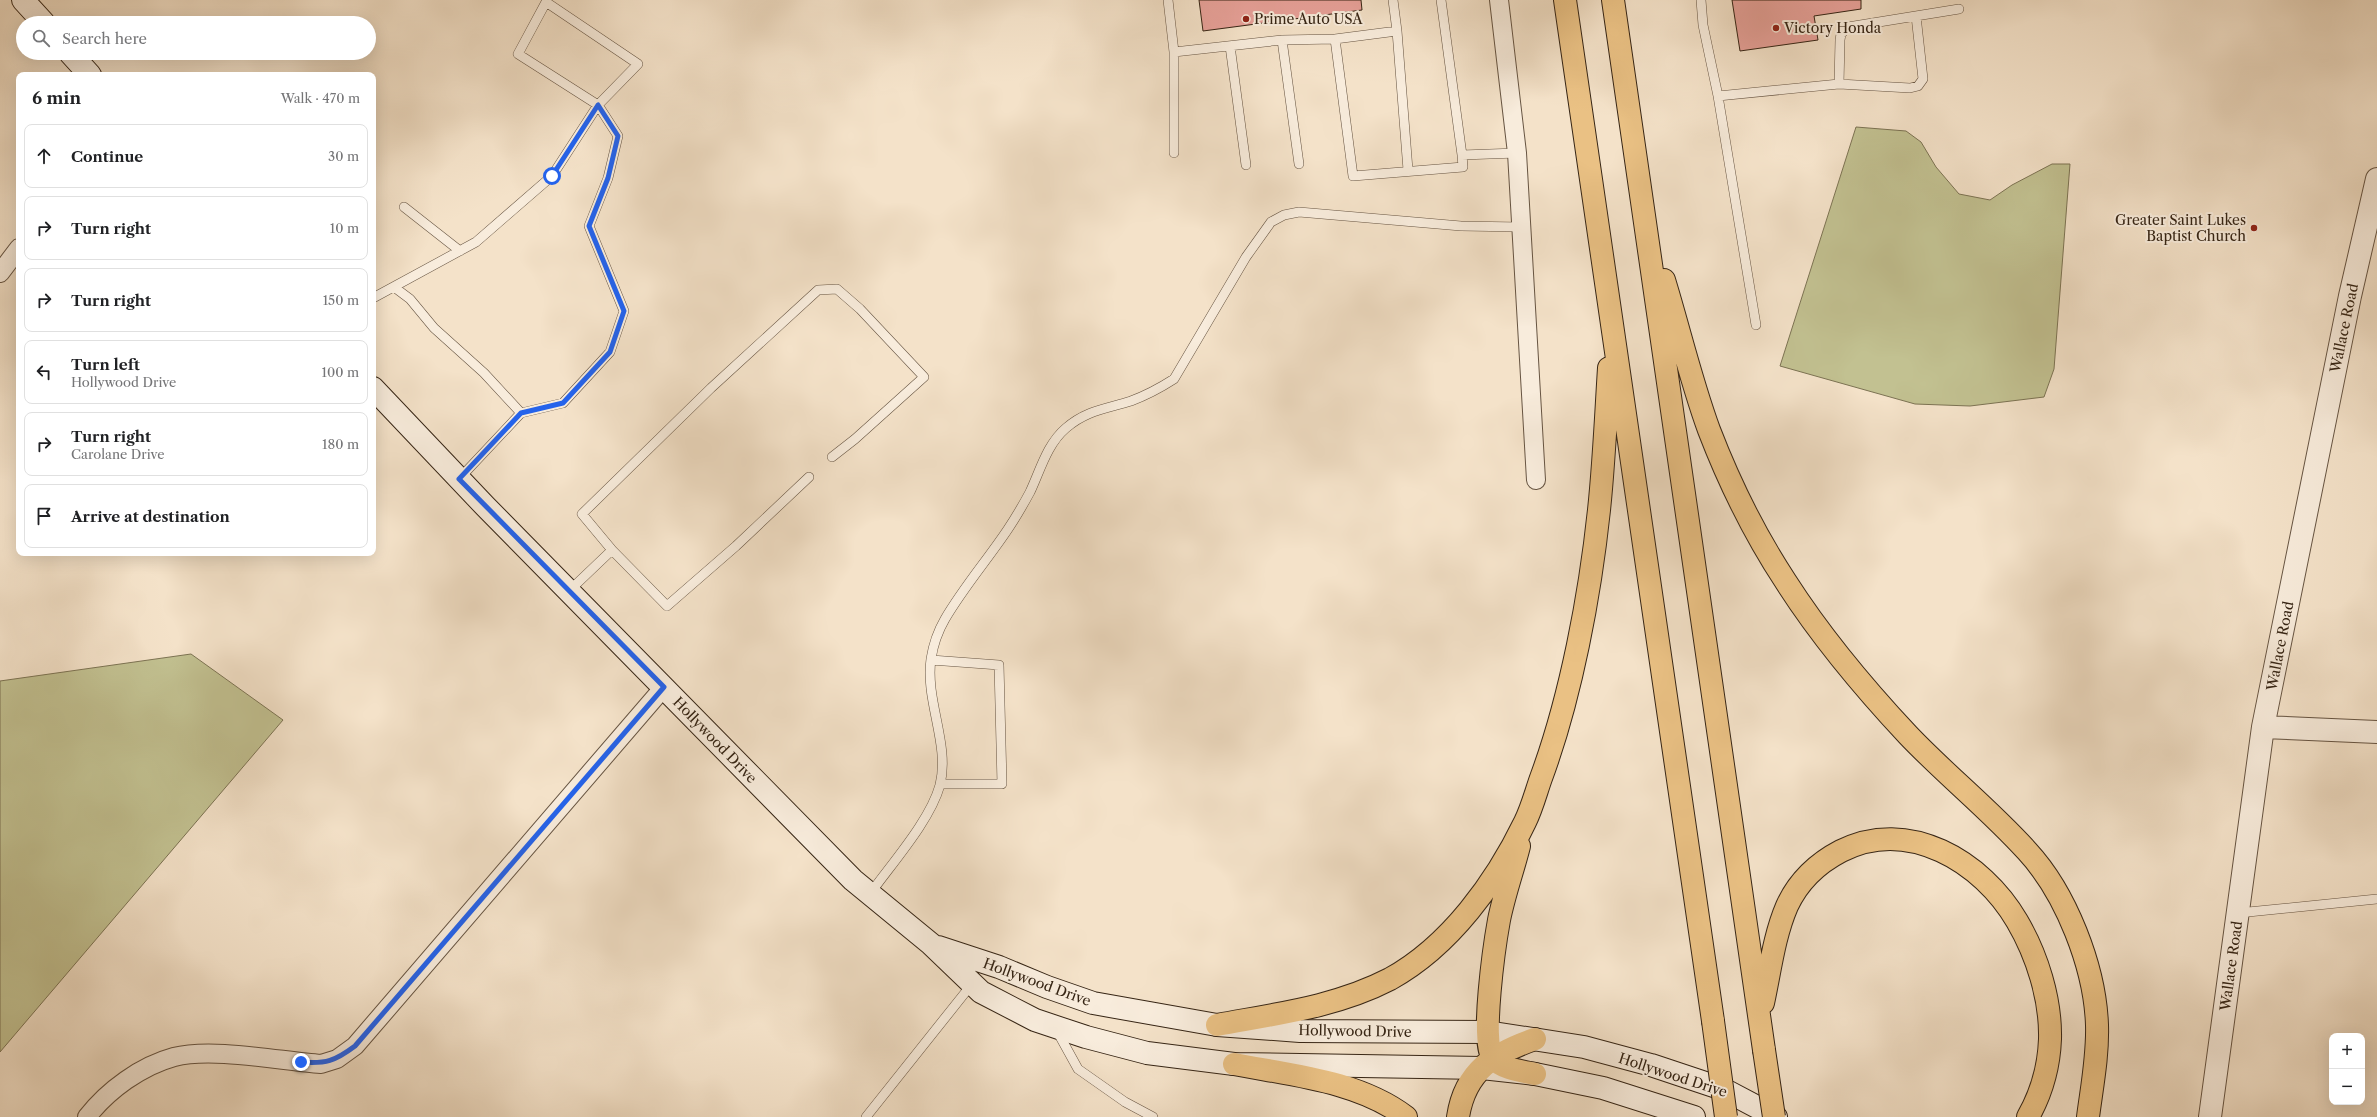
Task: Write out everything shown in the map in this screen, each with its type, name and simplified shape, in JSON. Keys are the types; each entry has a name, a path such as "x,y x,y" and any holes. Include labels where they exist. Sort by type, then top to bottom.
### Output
{"highway":[{"path":"1565,0 1726,1117"},
{"path":"1613,0 1642,209 1775,1117"},
{"path":"1642,209 1709,429 1750,520 1786,583 1840,656 1908,735 2028,851 2053,885 2073,925 2088,969 2097,1023 2095,1067 2088,1117"},
{"path":"1487,1063 1487,1032 1499,919 1525,822 1552,748 1567,690 1583,614 1599,511 1612,327"},
{"path":"1217,1025 1315,1007 1357,995 1391,978 1430,952 1458,923 1484,892 1525,822"},
{"path":"1760,1018 1774,948 1787,906 1804,878 1827,859 1862,843 1883,838 1912,840 1939,848 1968,867 1994,890 2017,920 2035,957 2047,1002 2050,1039 2044,1076 2028,1117"},
{"path":"1458,1117 1460,1105 1467,1088 1487,1063 1507,1048 1535,1039"},
{"path":"1487,1063 1535,1074"},
{"path":"1234,1064 1323,1082 1364,1094 1397,1110 1406,1117"}],"main road":[{"path":"23,0 38,16"},
{"path":"76,60 87,72"},
{"name":"Wallace Road","path":"2210,1117 2263,727 2350,296 2377,179"},
{"name":"Hollywood Drive","path":"376,391 459,479 853,880 932,944 972,984 987,995 1035,1020 1147,1053 1234,1064 1487,1063"},
{"path":"2263,727 2377,732"},
{"name":"Hollywood Drive","path":"932,944 999,967 1047,987 1093,1003 1217,1025 1300,1031 1487,1032 1584,1047 1651,1065 1723,1089 1775,1117"},
{"path":"1535,1074 1603,1088 1694,1117"}],"street":[{"path":"1499,0 1517,153 1520,227 1536,480"},
{"path":"0,274 16,252"},
{"path":"87,1117 118,1087 149,1067 175,1057 210,1054 321,1064 337,1059 355,1046 664,687"}],"lane":[{"path":"1168,0 1174,52 1174,153"},
{"path":"1393,0 1397,31 1408,170"},
{"path":"1335,39 1353,176 1408,170 1463,167 1441,0"},
{"path":"1700,0 1703,25 1718,96 1756,325"},
{"path":"376,296 476,242 552,176 598,105 638,64 546,2 518,54 598,105 618,136 608,178 589,226 624,311 610,352 563,403 521,413 459,479"},
{"path":"1839,84 1840,40 1844,30 1848,27 1960,9"},
{"path":"1718,96 1839,84 1910,88 1918,86 1923,79 1916,16"},
{"path":"1174,52 1282,40 1335,39 1397,31"},
{"path":"1282,40 1299,164"},
{"path":"1230,46 1246,165"},
{"path":"1462,155 1517,153"},
{"path":"404,207 460,250"},
{"path":"870,894 932,807 940,784 942,760 931,681 931,660 936,639 945,619 1008,528 1030,492 1043,460 1064,429 1080,417 1097,409 1130,401 1157,390 1174,379 1246,257 1271,222 1284,215 1299,212 1461,226 1520,227"},
{"path":"394,286 410,300 434,328 484,373 521,413"},
{"path":"809,477 736,546 667,606 612,550 582,514 711,388 818,290 836,289 860,309 924,377 855,439 832,457"},
{"path":"569,591 612,550"},
{"path":"931,660 999,665 1002,784 940,784"},
{"path":"2238,913 2377,898"},
{"path":"866,1117 972,984"},
{"path":"1054,1026 1078,1069 1125,1102 1153,1117"}],"shaded area":[{"path":"1856,127 1906,131 1921,142 1936,167 1959,194 1990,200 2012,185 2052,164 2070,164 2054,369 2044,397 1970,406 1915,404 1780,366"},
{"path":"191,654 283,720 0,1052 0,681"}],"building":[{"name":"Prime Auto USA","path":"1199,0 1361,0 1362,10 1203,31"},
{"name":"Victory Honda","path":"1732,0 1861,0 1861,9 1814,16 1818,40 1740,51"}],"place":[{"name":"Prime Auto USA","path":"1246,19"},
{"name":"Victory Honda","path":"1776,28"},
{"name":"Greater Saint Lukes Baptist Church","path":"2254,228"}],"route":[{"path":"301,1062 321,1064 337,1059 355,1046 423,969 664,687 459,479 521,413 563,403 610,352 624,311 607,274 589,226 608,178 618,136 598,105 552,176"}]}
